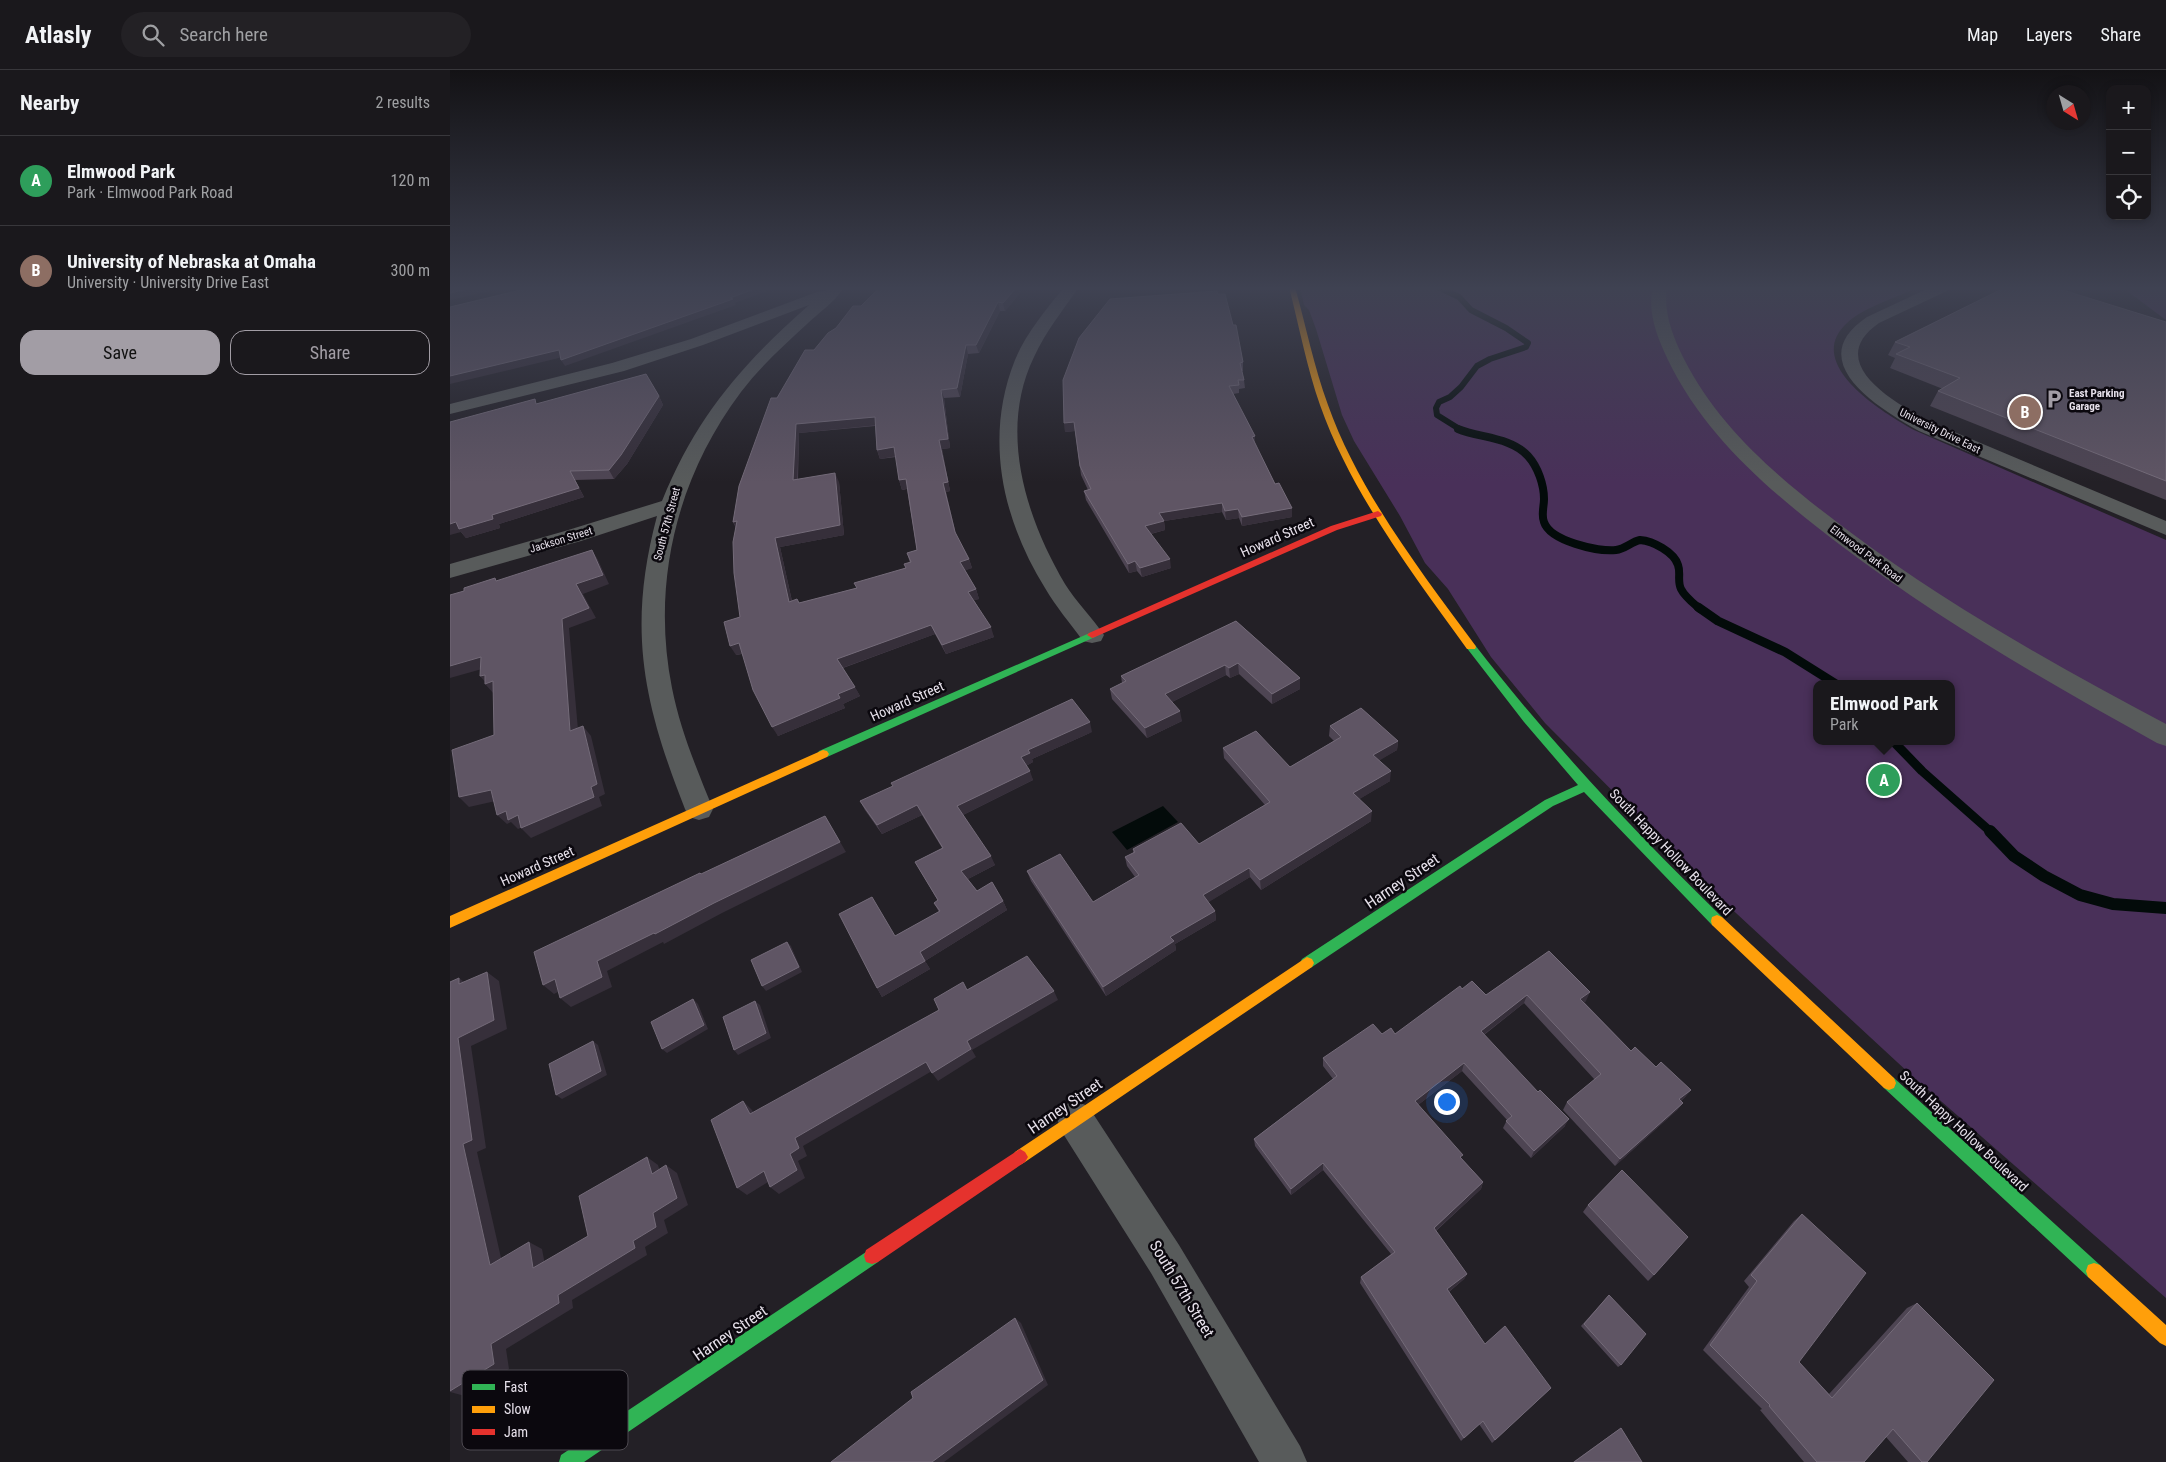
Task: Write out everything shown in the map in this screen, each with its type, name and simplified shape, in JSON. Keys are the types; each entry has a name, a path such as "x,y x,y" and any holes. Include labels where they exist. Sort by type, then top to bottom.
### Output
{"street":[{"path":"450,409 618,367 664,352"},
{"name":"South 57th Street","path":"699,809 670,733 656,668 652,607 657,552 680,476 696,444 713,417 736,387 769,352"},
{"path":"1026,352 1014,385 1008,413 1007,444 1013,488 1027,533 1054,585 1092,635"},
{"name":"South Happy Hollow Boulevard","path":"1309,352 1329,420 1378,514 1462,637 1520,711 1586,786 1669,875 1769,973 2166,1337"},
{"name":"Elmwood Park Road","path":"1672,352 1679,369 1710,416 1729,438 1773,480 1853,545 1959,618 2023,657 2166,736"},
{"name":"University Drive East","path":"1849,352 1848,356 1859,378 1869,390 1903,415 1951,439 2166,529"},
{"name":"Jackson Street","path":"450,570 573,536 670,505"},
{"name":"Howard Street","path":"450,922 699,809 1334,528 1378,514"},
{"name":"Harney Street","path":"628,1421 1075,1119 1549,803 1586,786"},
{"name":"South 57th Street","path":"1075,1119 1165,1259 1284,1462"},
{"name":"Harney Street","path":"568,1462 586,1450"}],"shaded area":[{"path":"1323,352 1834,352 1841,370 1852,386 1885,412 1914,430 2166,540 2166,1298 1910,1074 1710,889 1545,723 1491,657 1448,589 1425,563 1400,516 1354,441 1342,415"},
{"path":"1163,806 1178,822 1127,850 1112,832"}],"building":[{"path":"450,352 551,352 450,376"},
{"path":"559,352 584,352 561,360"},
{"path":"804,352 965,352 957,388 941,390 948,439 939,440 948,482 943,483 955,532 969,559 960,562 976,589 968,592 991,627 942,645 931,625 837,659 855,687 838,694 840,698 772,727 753,690 739,643 730,646 724,622 740,617 734,573 733,542 737,521 733,522 739,486 771,398 777,398","holes":["875,417 877,450 894,447 899,480 906,479 917,550 907,553 911,562 904,564 906,568 854,583 857,588 799,603 797,599 789,602 775,538 840,525 835,473 793,480 796,424"]},
{"path":"1074,352 1241,352 1243,362 1240,363 1244,380 1238,380 1239,385 1229,386 1255,436 1252,437 1275,484 1279,483 1292,508 1242,517 1238,509 1225,511 1222,503 1159,513 1164,521 1145,526 1170,559 1140,568 1135,561 1128,564 1084,491 1091,489 1080,466 1074,422 1064,423 1063,380"},
{"path":"1900,352 2166,352 2166,481 1938,391 1960,378 1896,354"},
{"path":"646,374 659,396 621,455 609,470 570,471 579,488 492,515 493,519 459,529 456,522 450,524 450,422 535,399 536,404"},
{"path":"592,550 603,575 576,584 589,608 562,619 570,731 583,726 597,784 591,787 594,797 521,828 518,815 508,820 506,811 497,815 491,790 459,797 452,750 494,735 493,681 485,684 485,675 480,676 481,657 450,666 450,595 464,591 464,588 495,578 496,581"},
{"path":"1236,621 1300,678 1272,694 1238,663 1229,668 1225,665 1165,694 1180,711 1145,728 1110,689 1126,681 1121,676"},
{"path":"1072,699 1090,722 1028,750 1030,753 1021,757 1030,771 957,806 991,856 961,871 977,891 992,882 1003,901 920,952 925,961 877,988 839,914 872,897 895,936 940,911 934,903 938,900 915,862 943,848 917,805 877,825 860,801 893,786 891,783"},
{"path":"1361,708 1398,741 1373,755 1391,771 1353,793 1372,811 1260,880 1249,868 1203,895 1215,911 1170,937 1174,941 1103,987 1027,871 1060,854 1093,902 1139,875 1125,857 1135,852 1133,849 1181,823 1199,844 1270,802 1223,748 1256,731 1290,767 1341,737 1330,726"},
{"path":"825,816 840,842 597,961 602,977 560,998 555,979 543,985 534,952"},
{"path":"787,942 799,967 762,986 751,960"},
{"path":"1549,951 1590,992 1580,999 1631,1051 1635,1047 1656,1067 1661,1062 1691,1090 1679,1099 1683,1103 1620,1159 1567,1102 1601,1074 1527,995 1481,1031 1538,1092 1540,1090 1569,1119 1534,1151 1506,1121 1512,1116 1464,1063 1415,1101 1463,1155 1460,1157 1483,1182 1434,1228 1467,1274 1447,1289 1485,1344 1505,1326 1551,1388 1495,1440 1483,1421 1464,1438 1361,1277 1395,1252 1323,1163 1291,1189 1254,1139 1337,1076 1323,1058 1373,1024 1382,1034 1391,1028 1395,1034 1460,986 1462,989 1472,981 1486,995"},
{"path":"1027,956 1054,991 967,1041 971,1049 932,1073 926,1062 795,1138 799,1148 790,1154 797,1170 770,1187 764,1171 737,1188 711,1120 743,1101 750,1114 939,1010 934,999 963,982 967,990"},
{"path":"487,972 494,1020 458,1038 472,1140 463,1144 490,1265 529,1242 533,1268 588,1236 579,1196 647,1157 652,1174 666,1165 677,1198 653,1213 656,1227 633,1241 635,1248 558,1295 559,1303 491,1344 494,1364 484,1370 462,1370 462,1384 450,1391 450,982 459,978 459,984"},
{"path":"693,999 704,1025 662,1049 651,1022"},
{"path":"755,1001 766,1033 734,1050 723,1017"},
{"path":"593,1041 601,1071 556,1095 549,1064"},
{"path":"1622,1170 1688,1237 1654,1275 1588,1205"},
{"path":"1802,1214 1866,1273 1799,1362 1832,1398 1917,1303 1994,1380 1927,1462 1922,1462 1893,1429 1864,1462 1817,1462 1770,1405 1710,1345 1757,1281 1751,1275"},
{"path":"1609,1295 1646,1334 1621,1365 1584,1324"},
{"path":"1015,1318 1043,1380 932,1462 831,1462 913,1398 911,1392"},
{"path":"1621,1428 1642,1462 1574,1462"}],"waterway":[{"path":"1461,430 1437,415 1436,408 1439,402 1450,397 1461,387 1477,366 1490,359 1511,352"},
{"path":"1461,430 1504,441 1528,456 1535,465 1542,482 1544,522 1555,535 1576,544 1608,550 1616,550 1640,540 1657,545 1676,560 1679,568 1681,589 1700,609"},
{"path":"1698,607 1718,621 1785,652 1830,680"},
{"path":"1897,745 1922,771 1991,832"},
{"path":"1991,832 2014,856 2044,876 2080,895 2113,904 2166,908"}],"traffic: fast":[{"path":"823,754 1092,635"},
{"path":"1471,647 1528,719 1588,788 1717,921"},
{"path":"1307,963 1549,803 1586,786"},
{"path":"1889,1083 2094,1271"},
{"path":"628,1421 872,1256"},
{"path":"568,1462 586,1450"}],"traffic: slow":[{"path":"1310,352 1324,405 1352,468 1406,558 1471,647"},
{"path":"450,922 823,754"},
{"path":"1717,921 1889,1083"},
{"path":"1020,1157 1307,963"},
{"path":"2094,1271 2166,1337"}],"traffic: jam":[{"path":"1092,635 1334,528 1378,514"},
{"path":"872,1256 1020,1157"}],"place":[{"name":"East Parking Garage","path":"2054,399"},
{"name":"University of Nebraska at Omaha","path":"2025,412"},
{"name":"Elmwood Park","path":"1884,780"}]}
